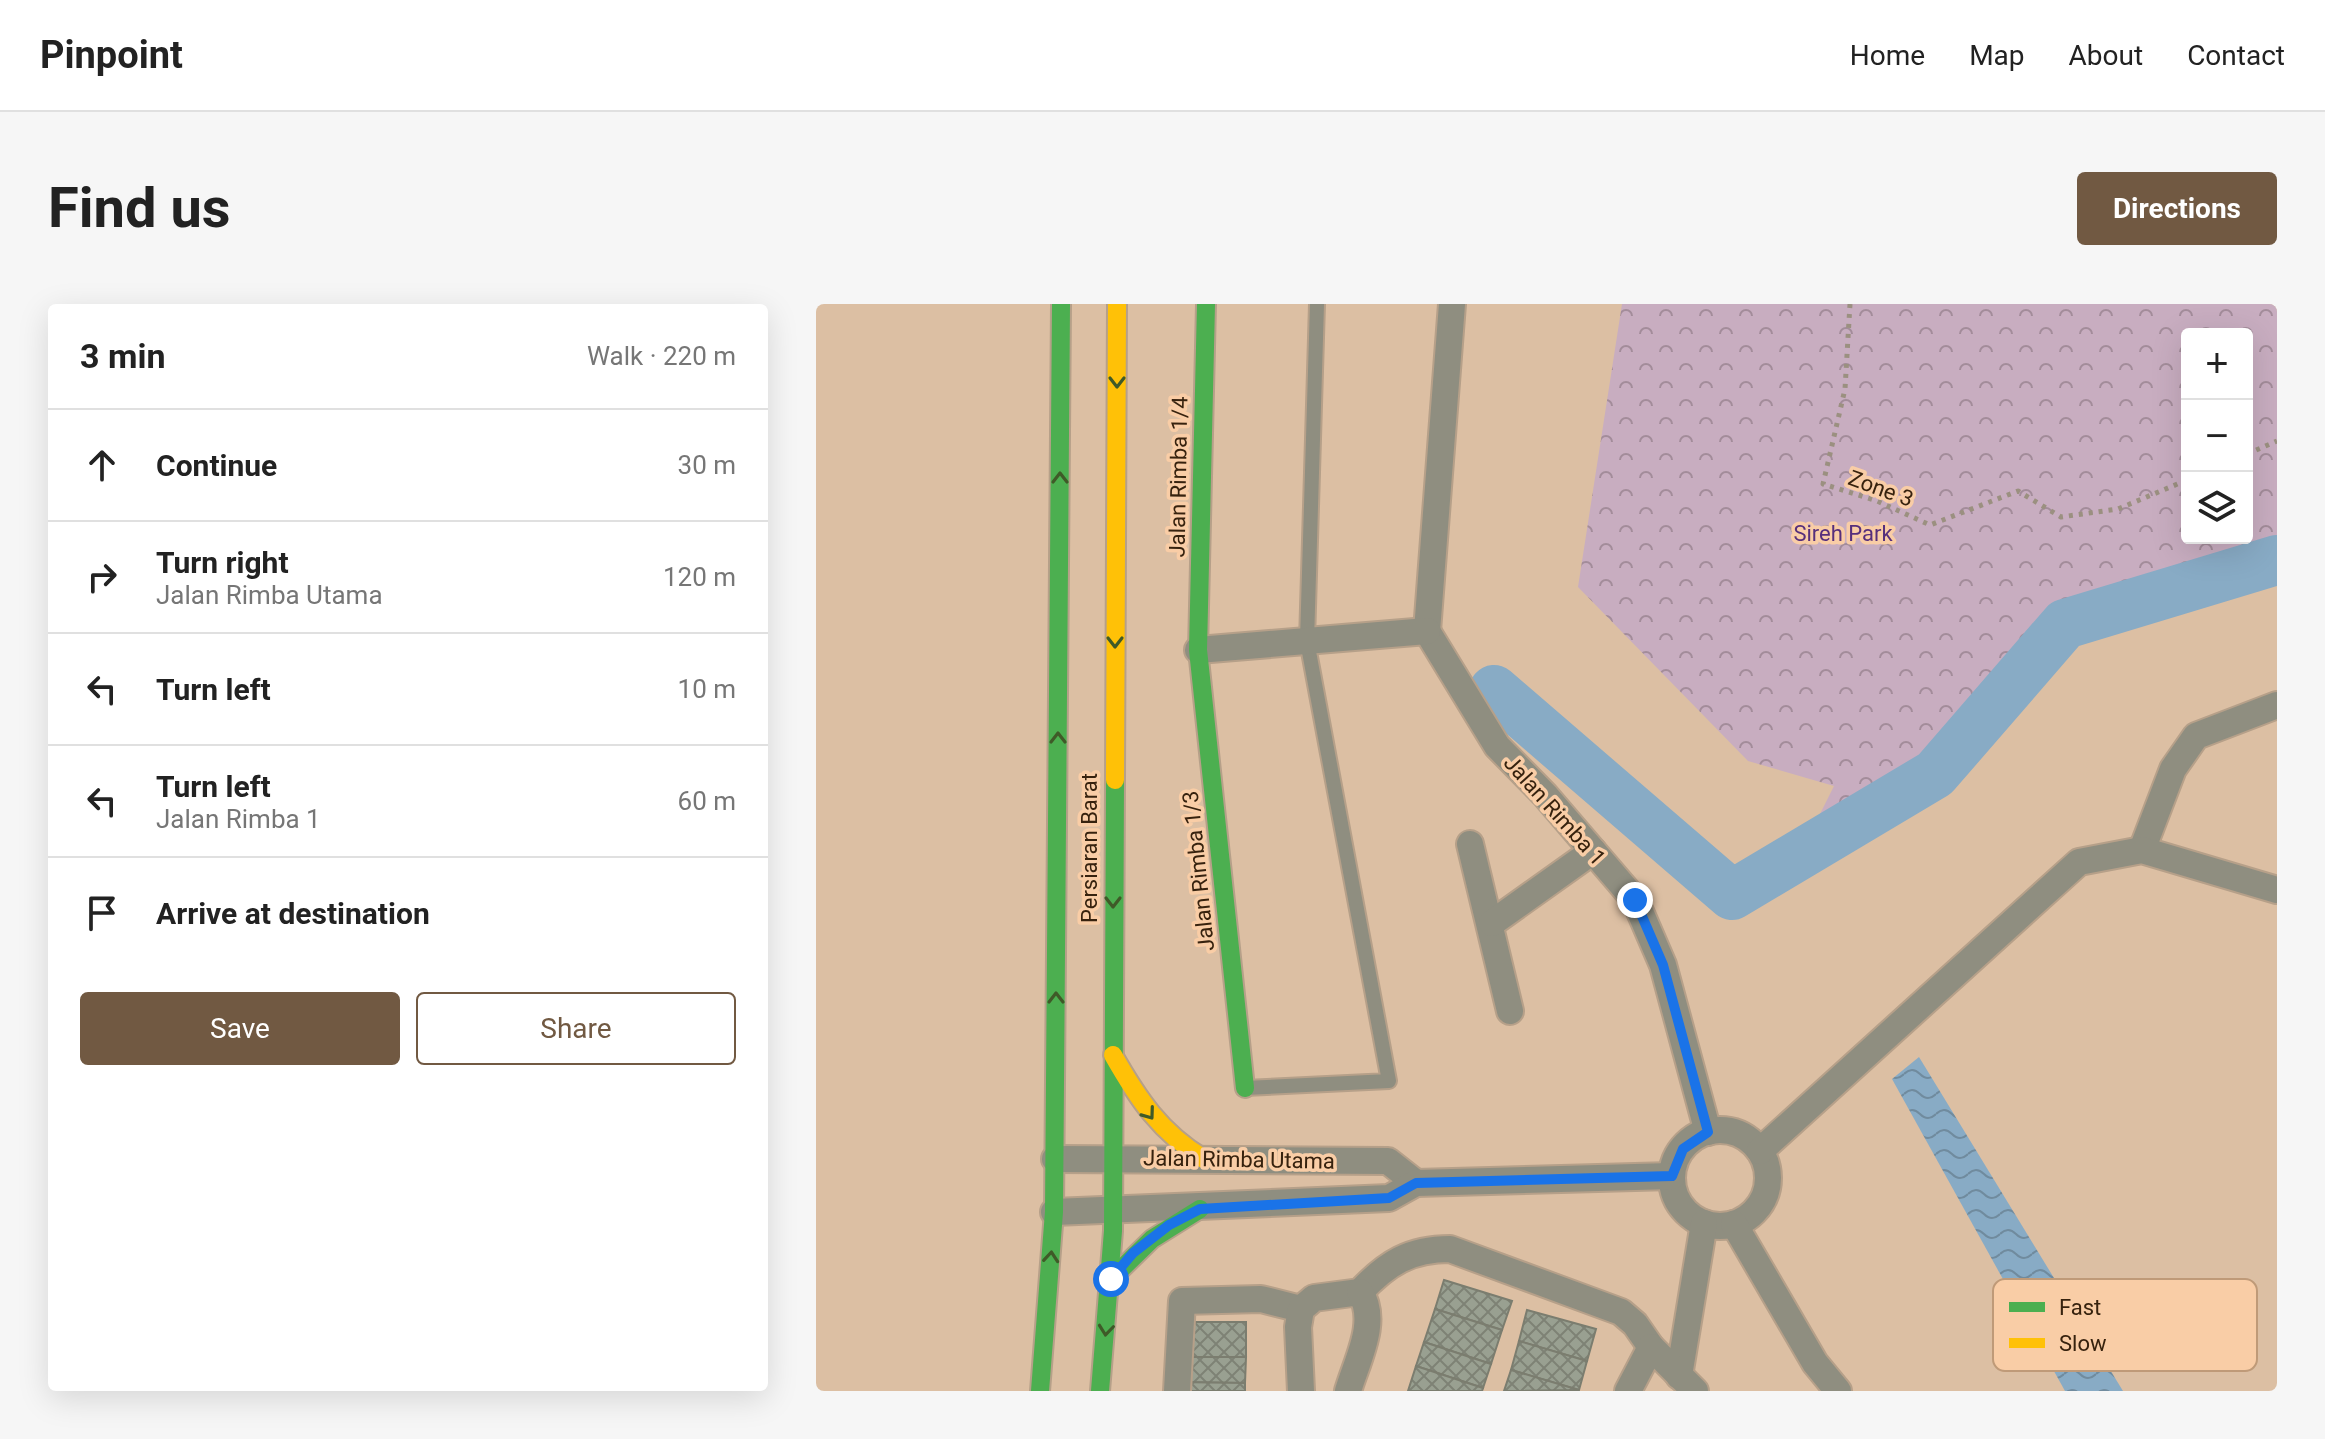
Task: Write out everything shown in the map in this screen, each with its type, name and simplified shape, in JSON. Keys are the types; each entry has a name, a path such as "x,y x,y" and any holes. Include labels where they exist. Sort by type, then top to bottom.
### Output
{"street":[{"name":"Persiaran Barat","path":"1040,1391 1054,1212 1061,304"},
{"name":"Persiaran Barat","path":"1100,1391 1111,1279 1114,1157 1111,1053 1117,304"},
{"name":"Jalan Rimba 1/4","path":"1198,650 1206,304"},
{"path":"1198,650 1427,631 1452,304"},
{"name":"Jalan Rimba 1","path":"1427,631 1497,746 1635,900 1663,965 1708,1132"},
{"name":"Jalan Rimba 1/3","path":"1198,650 1245,1088"},
{"path":"2142,850 2173,769 2196,736 2277,705"},
{"path":"1470,844 1492,923 1510,1011"},
{"path":"1760,1151 2079,862 2142,850 2277,890"},
{"path":"1492,923 1593,851"},
{"path":"1111,1053 1151,1119 1167,1137 1204,1159"},
{"path":"1708,1132 1737,1133 1760,1151 1768,1180 1765,1194 1747,1218 1734,1224 1704,1223 1681,1205 1672,1176 1683,1149 1708,1132"},
{"name":"Jalan Rimba Utama","path":"1055,1159 1388,1161 1416,1183"},
{"name":"Jalan Rimba Utama","path":"1054,1212 1200,1209 1389,1198 1416,1183 1672,1176"},
{"path":"1111,1279 1133,1253 1169,1225 1200,1209"},
{"path":"1687,1383 1704,1223"},
{"path":"1734,1224 1815,1363 1838,1391"},
{"path":"1301,1391 1298,1327 1301,1309 1314,1298 1360,1292 1380,1271 1403,1256 1424,1249 1450,1249 1621,1312 1687,1383"},
{"path":"1348,1391 1369,1319 1368,1305 1360,1292"},
{"path":"1177,1391 1182,1301 1261,1299 1301,1309"},
{"path":"1628,1391 1651,1347"}],"lane":[{"path":"1245,1088 1389,1081 1307,641 1317,304"}],"path":[{"name":"Zone 3","path":"1850,304 1845,389 1823,484 1877,501 1930,525 2018,491 2061,517 2118,509 2181,483"},
{"path":"2253,451 2277,441"}],"green space":[{"name":"Sireh Park","path":"1622,304 2277,304 2277,560 2065,624 1935,774 1800,854 1834,786 1748,761 1578,587"}],"water":[{"path":"1919,1057 2055,1279 2003,1279 1892,1079"},
{"path":"2054,1371 2111,1371 2123,1391 2065,1391"}],"building":[{"path":"1444,1280 1512,1301 1502,1330 1435,1309"},
{"path":"1435,1309 1502,1330 1491,1364 1424,1342"},
{"path":"1527,1310 1596,1329 1587,1361 1519,1341"},
{"path":"1175,1322 1246,1322 1246,1357 1175,1357"},
{"path":"1519,1341 1587,1361 1579,1390 1511,1370"},
{"path":"1424,1342 1491,1364 1483,1388 1416,1366"},
{"path":"1175,1357 1246,1357 1245,1383 1175,1382"},
{"path":"1416,1366 1483,1388 1482,1391 1408,1391"},
{"path":"1511,1370 1579,1390 1504,1391"},
{"path":"1175,1382 1245,1383 1245,1391 1175,1391"}],"waterway":[{"path":"1494,690 1732,895 1935,774 2065,624 2277,560"}],"traffic: fast":[{"path":"1040,1391 1054,1212 1061,304"},
{"path":"1206,304 1198,650 1245,1088"},
{"path":"1100,1391 1113,1231 1115,780"},
{"path":"1111,1279 1152,1239 1200,1209"}],"traffic: slow":[{"path":"1115,780 1117,304"},
{"path":"1113,1055 1162,1126 1204,1159"}],"route":[{"path":"1111,1279 1133,1253 1169,1225 1200,1209 1389,1198 1416,1183 1672,1176 1675,1162 1683,1149 1694,1138 1708,1132 1663,965 1635,900"}]}
